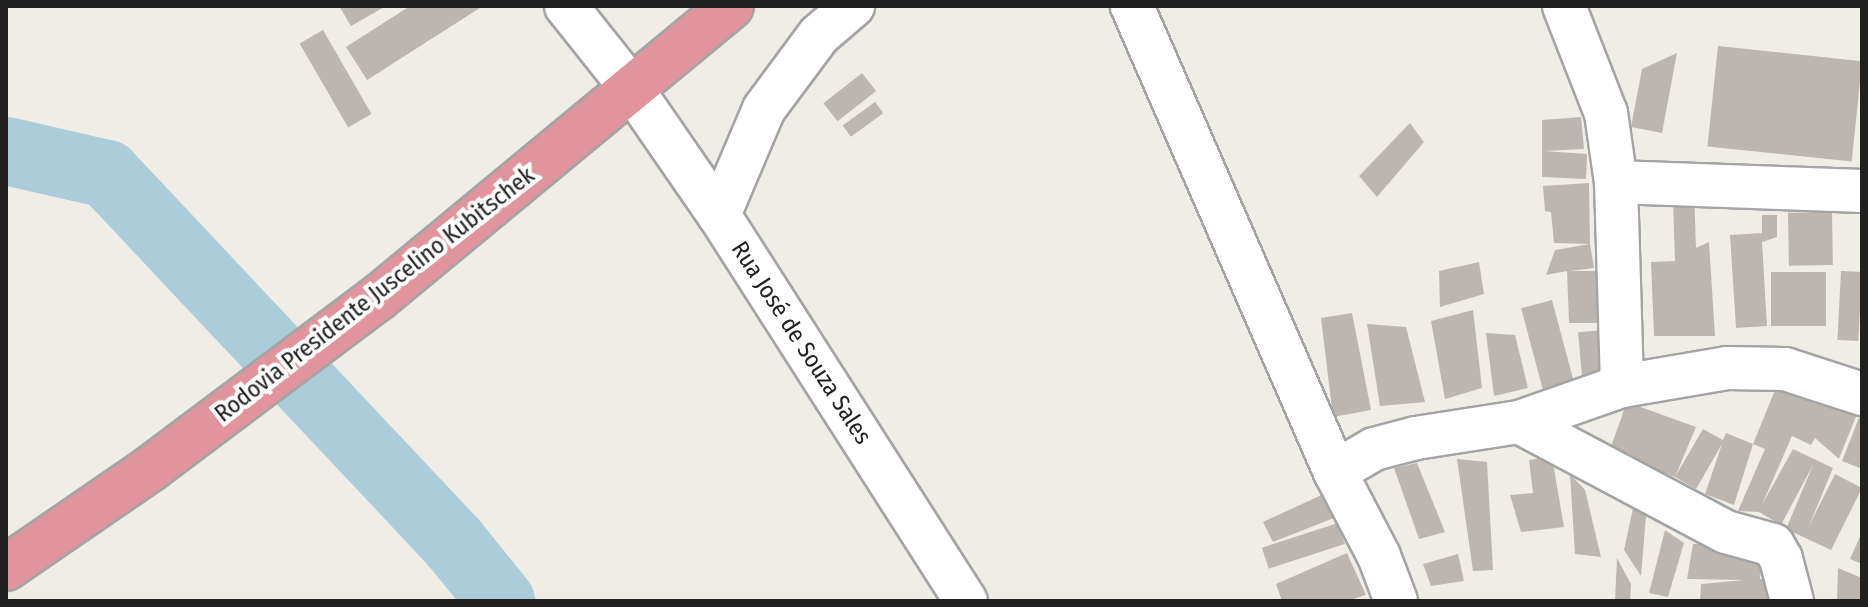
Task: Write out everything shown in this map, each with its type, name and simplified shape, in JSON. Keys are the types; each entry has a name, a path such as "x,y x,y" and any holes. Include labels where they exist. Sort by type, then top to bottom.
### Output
{"highway":[{"name":"Rodovia Presidente Juscelino Kubitschek","path":"6,568 150,469 378,298 731,6"}],"street":[{"name":"Rua José de Souza Sales","path":"566,6 632,89 719,215 966,601"},
{"path":"719,215 764,109 819,35 853,6"},
{"path":"1132,6 1335,472 1379,556 1396,601"},
{"path":"1564,6 1606,113 1616,182 1622,386"},
{"path":"1616,182 1862,191"},
{"path":"1335,472 1374,449 1416,438 1519,422 1622,386 1727,368 1785,369 1861,390"},
{"path":"1519,422 1726,532 1773,545 1781,559 1792,601"}],"building":[{"path":"339,6 386,6 351,26"},
{"path":"410,6 483,6 367,80 346,47"},
{"path":"323,30 372,114 348,128 300,44"},
{"path":"1718,46 1862,61 1852,162 1707,146"},
{"path":"1677,53 1662,133 1631,127 1642,69"},
{"path":"862,73 876,91 838,121 823,103"},
{"path":"875,102 883,113 851,137 843,126"},
{"path":"1581,117 1584,149 1544,151 1587,154 1586,179 1542,177 1542,120"},
{"path":"1410,123 1424,142 1377,197 1359,176"},
{"path":"1589,183 1590,244 1554,243 1551,212 1545,211 1543,186"},
{"path":"1694,191 1696,248 1709,242 1715,336 1654,336 1651,262 1675,261 1673,201"},
{"path":"1832,212 1833,265 1789,266 1788,213"},
{"path":"1762,215 1777,215 1777,237 1762,242 1767,326 1736,328 1730,235 1762,233"},
{"path":"1590,244 1594,268 1570,271 1600,271 1601,323 1569,323 1567,271 1546,275 1555,250"},
{"path":"1479,262 1484,294 1440,307 1439,271"},
{"path":"1841,271 1862,272 1858,341 1837,340"},
{"path":"1771,272 1826,272 1826,326 1771,326"},
{"path":"1552,300 1577,395 1546,403 1521,308"},
{"path":"1473,310 1482,388 1445,399 1431,321"},
{"path":"1352,313 1371,410 1333,417 1321,318"},
{"path":"1367,324 1406,327 1425,402 1380,406"},
{"path":"1604,330 1609,384 1583,386 1578,332"},
{"path":"1486,333 1515,335 1528,388 1494,396"},
{"path":"1780,378 1832,402 1830,406 1859,409 1839,459 1815,438 1811,445 1792,436 1762,505 1793,449 1833,468 1809,526 1835,474 1862,488 1831,550 1786,529 1813,465 1781,525 1759,512 1738,511 1765,449 1753,444"},
{"path":"1627,402 1696,427 1675,477 1609,452"},
{"path":"1862,410 1862,469 1842,461"},
{"path":"1703,429 1723,440 1726,433 1753,444 1734,505 1705,494 1722,444 1696,489 1675,477"},
{"path":"1552,457 1564,527 1521,532 1510,495 1533,493 1529,460"},
{"path":"1457,459 1487,462 1493,570 1473,571"},
{"path":"1417,463 1445,532 1419,539 1394,468"},
{"path":"1570,474 1585,490 1601,557 1575,554"},
{"path":"1328,492 1339,516 1273,542 1263,522"},
{"path":"1633,508 1646,516 1641,576 1624,550"},
{"path":"1338,523 1345,544 1269,569 1262,548"},
{"path":"1665,530 1684,543 1668,597 1649,593"},
{"path":"1862,532 1862,564 1850,559"},
{"path":"1764,542 1760,579 1768,579 1768,601 1700,601 1701,584 1745,580 1687,579 1693,544"},
{"path":"1347,553 1366,595 1346,601 1282,601 1276,584"},
{"path":"1458,554 1464,581 1431,586 1423,564"},
{"path":"1617,558 1631,584 1630,601 1615,601"},
{"path":"1838,568 1862,578 1862,601 1837,601"}],"waterway":[{"path":"6,151 107,174 454,543 501,601"}]}
